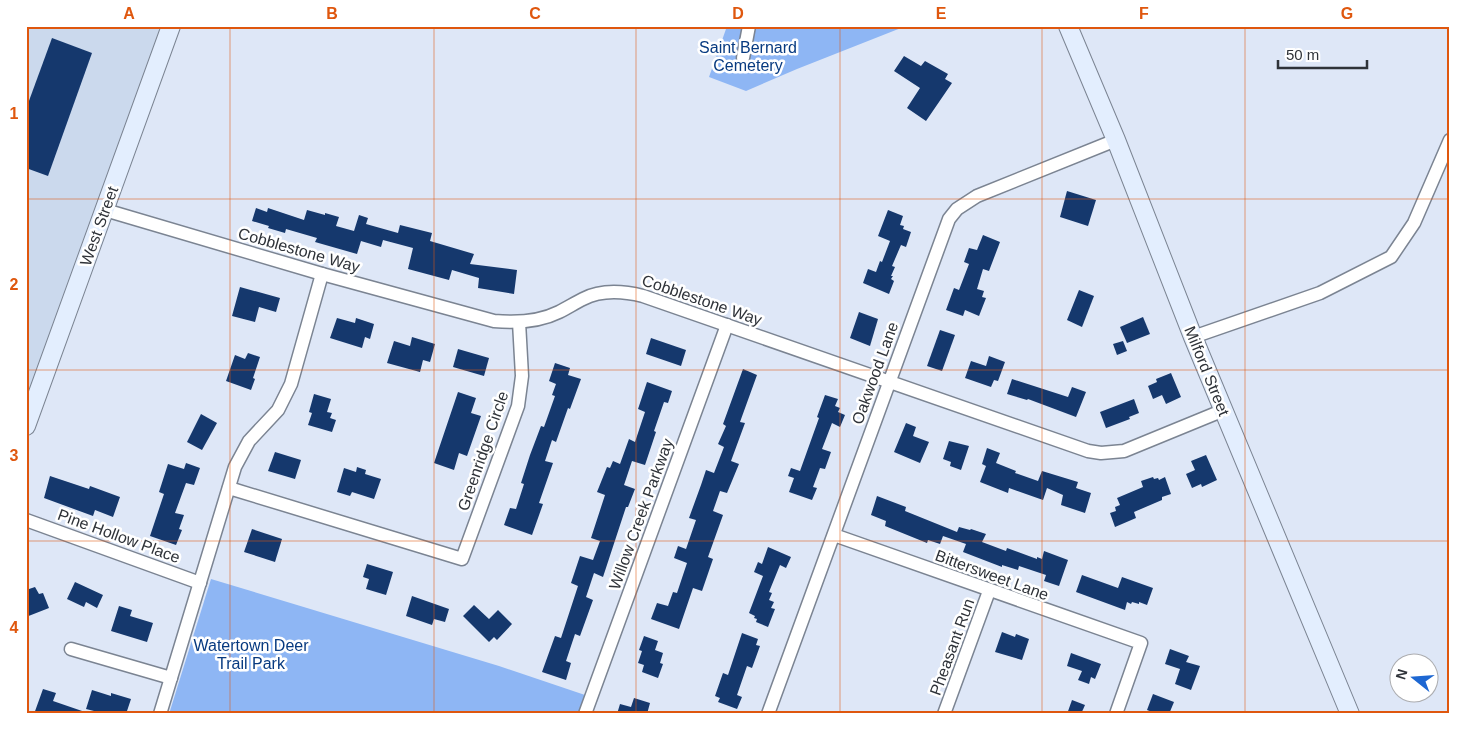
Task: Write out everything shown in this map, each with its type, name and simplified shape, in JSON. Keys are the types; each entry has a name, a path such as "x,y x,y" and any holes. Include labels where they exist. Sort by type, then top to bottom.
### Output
{"main road":[{"name":"West Street","path":"26,426 171,26"},
{"name":"Milford Street","path":"1068,26 1116,140 1193,337 1350,714"}],"street":[{"path":"743,58 749,26"},
{"name":"Oakwood Lane","path":"768,714 949,219 957,209 977,196 1116,140"},
{"path":"1193,337 1320,293 1391,257 1414,223 1450,140"},
{"name":"Cobblestone Way","path":"105,210 322,274 500,322 539,319 558,312 584,298 600,293 614,291 629,292 1088,452 1101,453 1124,450 1224,410"},
{"path":"160,714 235,468 249,441 278,410 288,391 322,274"},
{"name":"Greenridge Circle","path":"229,488 462,559 518,406 522,376 519,322"},
{"name":"Willow Creek Parkway","path":"585,714 728,325"},
{"name":"Pine Hollow Place","path":"26,520 200,583"},
{"name":"Bittersweet Lane","path":"834,535 1141,644 1116,714"},
{"name":"Pheasant Run","path":"944,714 989,591"},
{"path":"71,649 171,678"}],"shaded area":[{"path":"26,26 163,26 26,403"}],"green space":[{"name":"Saint Bernard Cemetery","path":"721,26 906,26 746,91 709,77 726,29"},
{"name":"Watertown Deer Trail Park","path":"211,579 499,666 585,695 578,714 169,714"}],"building":[{"path":"52,38 92,53 48,176 26,168 26,109"},
{"path":"904,56 921,66 925,61 948,74 945,79 952,83 926,121 907,108 920,88 894,71"},
{"path":"1067,191 1096,200 1088,226 1060,217"},
{"path":"256,208 267,212 268,208 304,220 307,210 325,215 325,213 339,217 336,226 354,231 359,215 368,218 366,224 398,233 400,225 432,233 430,241 474,254 470,264 517,270 514,294 478,288 479,278 452,270 449,280 408,269 413,248 383,240 381,247 361,241 357,254 315,242 317,238 286,229 285,233 268,228 269,226 252,221"},
{"path":"888,210 903,216 900,225 904,226 903,229 911,232 906,247 901,245 892,266 895,267 891,276 893,276 891,279 894,281 889,294 863,283 868,269 876,272 890,241 878,236"},
{"path":"983,235 1000,242 989,271 983,269 977,289 984,291 982,297 986,298 979,316 965,310 963,316 946,310 954,288 959,290 969,264 964,262 969,248 977,250"},
{"path":"240,287 280,298 276,312 259,307 255,322 232,316"},
{"path":"1079,290 1094,296 1082,327 1067,320"},
{"path":"859,312 878,319 870,346 850,338"},
{"path":"1143,317 1150,334 1127,343 1120,327"},
{"path":"337,318 355,323 356,318 374,324 370,339 365,337 362,348 330,338"},
{"path":"940,330 955,335 942,371 927,366"},
{"path":"412,337 435,344 430,362 423,360 420,372 387,363 394,341 410,346"},
{"path":"651,338 686,350 681,366 646,354"},
{"path":"1123,341 1127,351 1117,355 1113,344"},
{"path":"458,349 489,358 484,376 453,367"},
{"path":"248,353 260,357 251,390 226,381 235,355 245,359"},
{"path":"989,356 1005,362 998,381 994,380 991,387 965,378 971,361 986,366"},
{"path":"555,363 570,368 568,375 581,379 556,442 552,440 545,461 553,463 539,503 543,504 532,535 504,525 510,508 516,509 524,484 521,483 530,455 541,426 544,427 555,396 552,395 556,384 549,381"},
{"path":"743,369 757,375 740,422 745,423 731,461 739,464 727,493 720,491 713,511 723,515 708,557 713,559 702,591 693,588 679,629 651,619 657,603 668,606 673,592 677,593 687,563 674,558 678,546 686,549 696,520 689,518 706,470 714,473 724,447 718,444 726,426 723,424"},
{"path":"1171,373 1181,397 1166,404 1162,395 1153,399 1148,386 1157,382 1156,379"},
{"path":"1012,379 1068,397 1072,387 1086,392 1076,417 1028,399 1007,394"},
{"path":"647,382 672,391 668,403 664,402 645,465 632,461 624,485 635,489 628,507 626,507 603,577 594,573 586,597 593,600 580,636 575,634 566,661 571,663 566,680 542,672 555,636 561,638 578,586 571,583 580,556 593,560 600,541 591,538 605,495 597,492 607,467 610,468 613,461 620,464 629,439 635,442 645,412 638,409"},
{"path":"458,392 476,398 471,413 481,416 467,456 459,453 454,470 434,463"},
{"path":"314,394 331,399 327,412 332,413 330,418 336,420 332,432 308,425 312,413 309,412"},
{"path":"825,395 838,399 835,406 840,408 838,412 845,415 840,427 832,423 822,449 831,452 825,469 820,468 813,487 817,488 812,500 789,492 794,478 788,476 791,468 800,471"},
{"path":"1134,399 1139,413 1129,417 1130,419 1106,428 1100,412"},
{"path":"201,414 217,423 202,450 187,442"},
{"path":"906,423 916,427 913,436 929,442 920,463 894,452"},
{"path":"949,441 969,446 961,470 950,466 951,462 943,459"},
{"path":"987,448 1000,453 996,463 1016,471 1015,473 1038,481 1042,471 1078,482 1076,488 1091,493 1085,513 1061,505 1063,495 1047,488 1043,500 1009,488 1008,493 980,482 986,466 982,464"},
{"path":"275,452 301,460 295,479 268,471"},
{"path":"1206,455 1217,480 1202,487 1201,484 1192,488 1186,474 1195,470 1191,461"},
{"path":"186,463 200,468 194,485 186,483 175,513 184,515 179,529 182,530 176,545 150,536 164,494 159,492 168,464 184,469"},
{"path":"357,467 366,470 365,474 381,479 374,499 352,492 350,496 337,492 344,468 356,472"},
{"path":"50,476 89,489 90,486 120,497 113,517 95,510 93,516 44,498"},
{"path":"1153,477 1159,480 1165,477 1171,494 1134,512 1136,518 1115,527 1110,513 1116,511 1115,507 1120,505 1117,498 1143,487 1141,481"},
{"path":"877,496 906,507 905,511 957,532 959,527 986,534 982,542 1006,551 1007,548 1042,559 1044,551 1068,560 1059,586 1044,581 1046,575 1019,566 1018,570 1002,565 1002,567 963,552 966,544 943,536 940,544 928,540 927,543 885,526 886,521 871,515"},
{"path":"252,529 282,539 275,562 244,552"},
{"path":"768,547 791,557 786,568 780,565 769,592 772,593 769,600 774,602 771,608 775,609 768,627 756,622 755,616 749,613 763,576 754,572 758,562 762,564"},
{"path":"367,564 393,572 386,595 366,589 369,579 363,577"},
{"path":"1082,575 1118,588 1122,577 1153,588 1147,605 1139,602 1139,604 1132,602 1131,604 1127,602 1125,610 1076,592"},
{"path":"75,582 103,595 97,608 86,602 84,607 67,599"},
{"path":"35,587 39,594 43,593 49,608 26,617 26,590"},
{"path":"412,596 449,609 445,622 434,619 432,625 406,616"},
{"path":"474,605 489,619 498,610 512,624 497,640 494,637 489,642 463,616"},
{"path":"119,606 132,610 130,616 153,623 147,642 111,631"},
{"path":"1002,632 1015,637 1016,634 1029,639 1022,660 995,652"},
{"path":"742,633 758,639 756,645 760,646 752,668 747,666 737,695 742,697 737,709 718,702 720,698 715,696 723,673 728,675"},
{"path":"644,636 658,641 655,650 663,653 660,663 663,664 658,678 642,672 644,665 638,663 642,651 639,650"},
{"path":"1170,649 1189,656 1186,662 1200,666 1191,690 1175,684 1180,669 1165,664"},
{"path":"1071,653 1101,664 1095,679 1091,677 1089,684 1078,680 1082,671 1067,666"},
{"path":"43,689 56,693 53,701 85,712 84,714 34,714"},
{"path":"92,690 111,696 111,693 131,699 126,714 93,714 94,711 86,709"},
{"path":"1153,694 1174,702 1169,714 1157,714 1147,710"},
{"path":"634,698 650,703 647,714 617,714 620,704 631,707"},
{"path":"1072,700 1085,705 1081,714 1067,714"}]}
